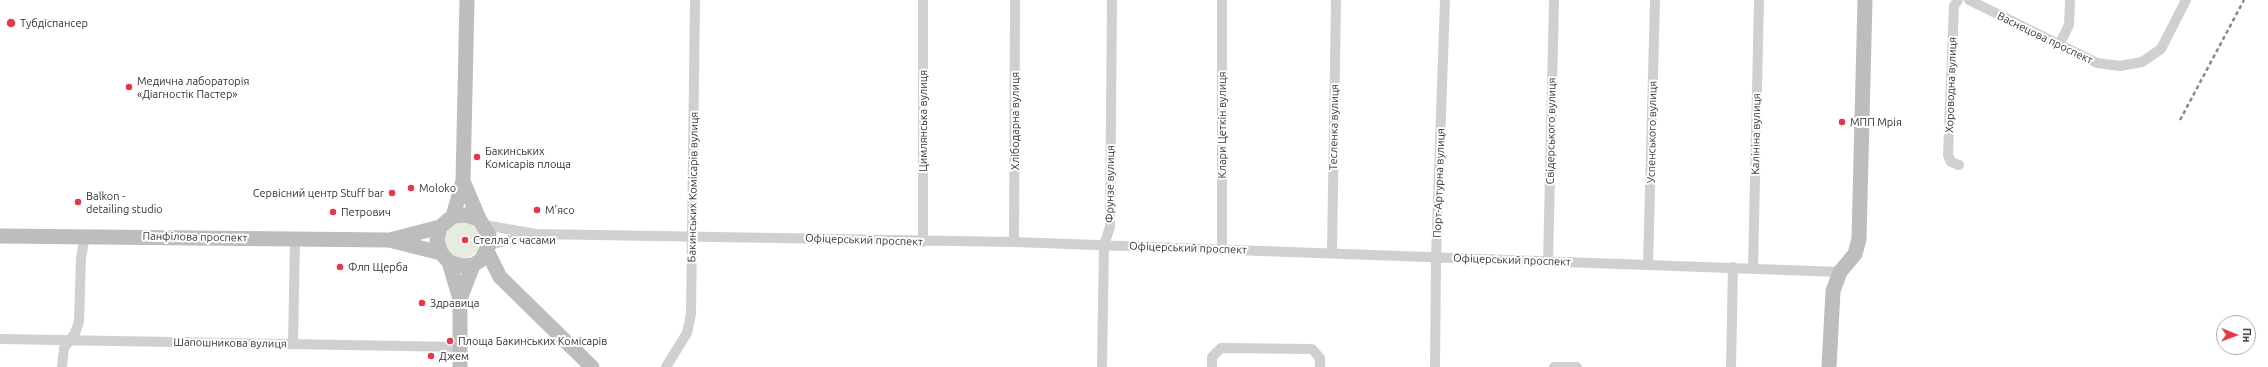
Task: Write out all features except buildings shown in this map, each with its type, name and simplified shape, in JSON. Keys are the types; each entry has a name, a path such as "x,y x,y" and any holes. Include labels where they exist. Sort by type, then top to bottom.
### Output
{"street":[{"path":"454,216 463,181 466,0"},
{"name":"Бакинських Комісарів вулиця","path":"666,367 687,332 691,314 695,0"},
{"name":"Цимлянська вулиця","path":"923,0 923,242"},
{"name":"Хлібодарна вулиця","path":"1014,242 1015,0"},
{"name":"Фрунзе вулиця","path":"1102,367 1104,245 1110,227 1112,0"},
{"name":"Клари Цеткін вулиця","path":"1222,0 1222,250"},
{"name":"Тесленка вулиця","path":"1332,253 1336,0"},
{"name":"Порт-Артурна вулиця","path":"1435,367 1436,258 1446,0"},
{"name":"Свідерського вулиця","path":"1548,262 1554,0"},
{"name":"Успенського вулиця","path":"1648,265 1655,0"},
{"name":"Калініна вулиця","path":"1753,268 1759,0"},
{"path":"1829,367 1832,297 1836,280 1840,272 1856,254 1859,239 1865,0"},
{"name":"Хороводна вулиця","path":"1958,0 1954,6 1948,155 1951,162 1958,165"},
{"name":"Васнецова проспект","path":"1969,0 2096,63 2120,66 2142,62 2161,49 2186,0"},
{"path":"2059,45 2069,25 2070,0"},
{"path":"445,258 462,266 473,265 481,260 488,248 489,235 481,222 463,181"},
{"path":"460,367 460,299 437,240 440,227 454,216 466,215 481,222 536,234"},
{"name":"Панфілова проспект","path":"0,236 389,240 440,227"},
{"path":"488,248 536,234"},
{"name":"Офіцерський проспект","path":"536,234 692,236 923,242 1014,242 1840,272"},
{"path":"62,367 62,354 79,322 81,258 85,236"},
{"path":"293,344 295,239"},
{"name":"Панфілова проспект","path":"389,240 445,258"},
{"path":"488,248 500,277"},
{"path":"473,265 500,277 592,367"},
{"path":"460,299 473,265"},
{"path":"1731,367 1733,267"},
{"name":"Шапошникова вулиця","path":"0,339 460,347"},
{"path":"1212,367 1212,357 1221,348 1312,349 1320,358 1320,367"},
{"path":"1554,367 1557,365 1577,367"}],"shaded area":[{"path":"467,222 476,227 480,233 480,247 476,253 467,258 459,258 450,253 446,247 445,236 450,227 456,223"}],"railway":[{"path":"2180,120 2244,0"}],"place":[{"name":"Тубдіспансер","path":"11,23"},
{"name":"Медична лабораторія «Діагностік Пастер»","path":"129,87"},
{"name":"МПП Мрія","path":"1842,122"},
{"name":"Бакинських Комісарів площа","path":"477,157"},
{"name":"Moloko","path":"411,188"},
{"name":"Сервісний центр Stuff bar","path":"392,193"},
{"name":"Balkon - detailing studio","path":"78,202"},
{"name":"М'ясо","path":"537,210"},
{"name":"Петрович","path":"333,212"},
{"name":"Стелла с часами","path":"465,240"},
{"name":"Флп Щерба","path":"340,267"},
{"name":"Здравица","path":"422,303"},
{"name":"Площа Бакинських Комісарів","path":"450,341"},
{"name":"Джем","path":"431,356"}]}
